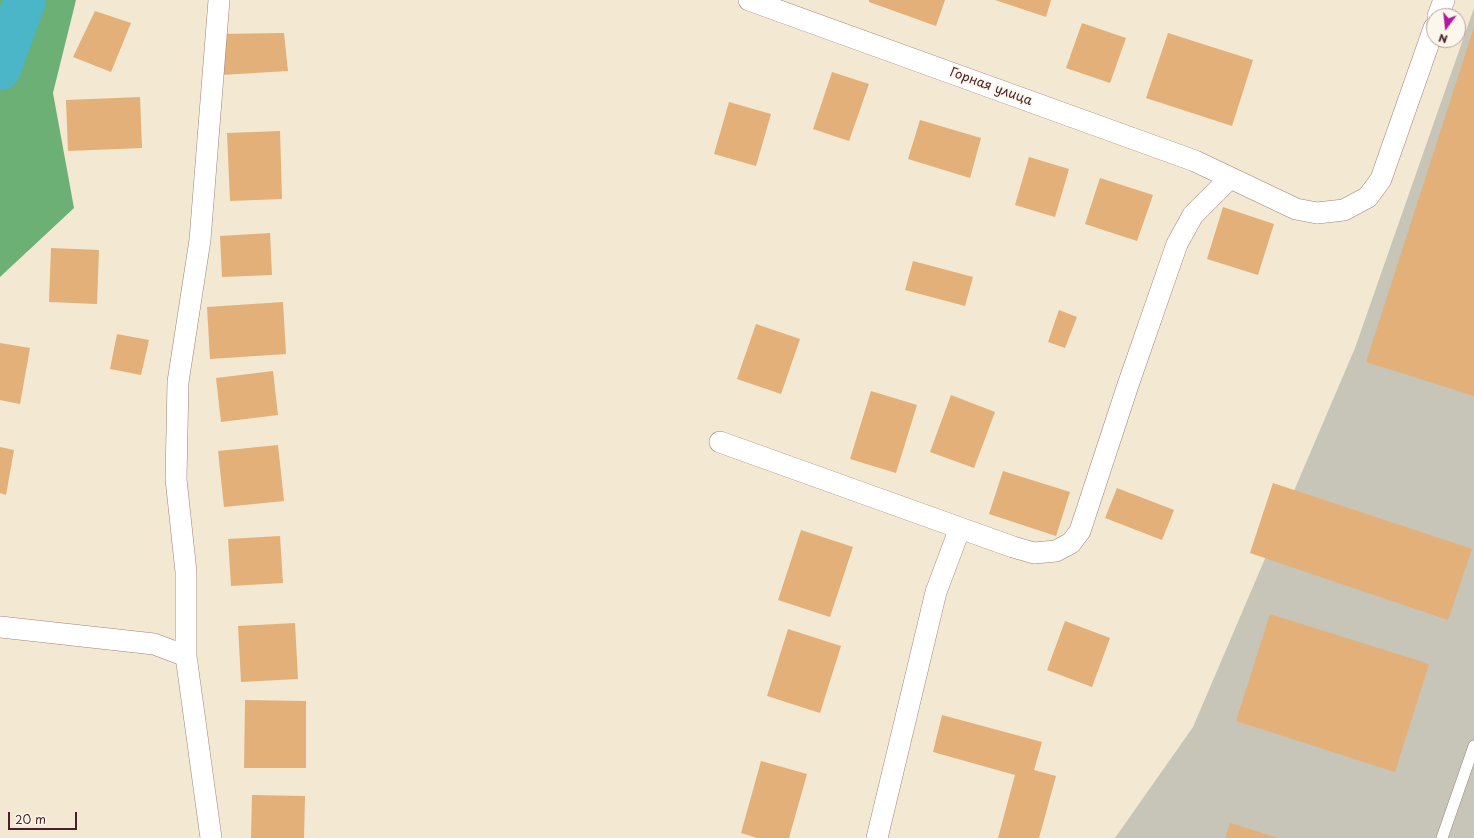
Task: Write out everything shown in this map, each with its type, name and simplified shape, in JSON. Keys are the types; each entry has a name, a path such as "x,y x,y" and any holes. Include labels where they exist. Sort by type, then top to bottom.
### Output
{"street":[{"path":"211,838 186,656 186,572 176,479 178,382 200,240 220,0"},
{"name":"Горная улица","path":"749,0 1195,161 1296,209 1317,213 1344,210 1368,197 1381,179 1427,48"},
{"path":"720,442 1013,547 1034,553 1056,551 1071,543 1080,531 1128,385 1177,244 1193,215 1230,178"},
{"path":"877,838 936,592 960,528"},
{"path":"0,627 154,644 186,656"}],"lane":[{"path":"1442,838 1474,746"}],"shaded area":[{"path":"1474,8 1474,838 1115,838 1193,727 1355,348 1460,48 1466,48 1466,31"}],"green space":[{"path":"0,0 76,0 53,93 74,208 0,277"}],"building":[{"path":"869,0 945,0 936,26 869,2"},
{"path":"995,0 1051,0 1046,17"},
{"path":"95,11 131,23 111,72 73,57"},
{"path":"1082,23 1126,38 1110,83 1066,68"},
{"path":"1474,27 1474,396 1366,362"},
{"path":"284,33 288,71 221,75 218,34"},
{"path":"1168,33 1253,60 1232,126 1146,98"},
{"path":"832,72 869,84 849,141 813,129"},
{"path":"140,97 142,148 68,151 66,100"},
{"path":"729,102 771,114 756,166 714,154"},
{"path":"920,120 981,138 970,178 908,159"},
{"path":"280,131 282,199 230,201 227,133"},
{"path":"1029,157 1069,169 1055,217 1015,205"},
{"path":"1100,178 1153,195 1137,241 1085,224"},
{"path":"1223,207 1274,224 1258,275 1207,259"},
{"path":"270,233 272,275 222,277 220,236"},
{"path":"51,248 99,250 97,304 49,302"},
{"path":"913,261 973,277 965,306 905,290"},
{"path":"283,302 286,354 210,359 207,307"},
{"path":"1059,310 1077,317 1065,348 1048,342"},
{"path":"756,324 800,339 781,394 737,379"},
{"path":"117,334 149,340 141,375 110,369"},
{"path":"0,343 30,348 20,404 0,400"},
{"path":"273,371 278,415 221,422 216,378"},
{"path":"871,391 917,405 896,473 850,459"},
{"path":"951,395 995,412 974,468 930,452"},
{"path":"278,445 284,501 224,507 218,451"},
{"path":"0,447 14,450 6,495 0,493"},
{"path":"1003,471 1070,492 1056,536 989,514"},
{"path":"1273,483 1472,549 1448,620 1250,553"},
{"path":"1117,488 1174,510 1162,540 1105,518"},
{"path":"801,530 853,547 830,617 778,600"},
{"path":"280,536 283,583 231,586 228,539"},
{"path":"1270,614 1429,664 1395,772 1236,721"},
{"path":"1065,621 1110,638 1092,687 1047,670"},
{"path":"295,623 298,679 241,682 238,626"},
{"path":"788,629 841,646 820,713 767,696"},
{"path":"245,700 306,701 306,768 244,768"},
{"path":"942,715 1042,742 1034,770 1056,776 1039,838 998,838 1015,775 933,752"},
{"path":"761,761 807,774 789,838 757,838 741,833"},
{"path":"252,795 305,796 304,838 251,838"},
{"path":"1230,823 1278,838 1225,838"}],"waterway":[{"path":"0,69 25,0"}]}
